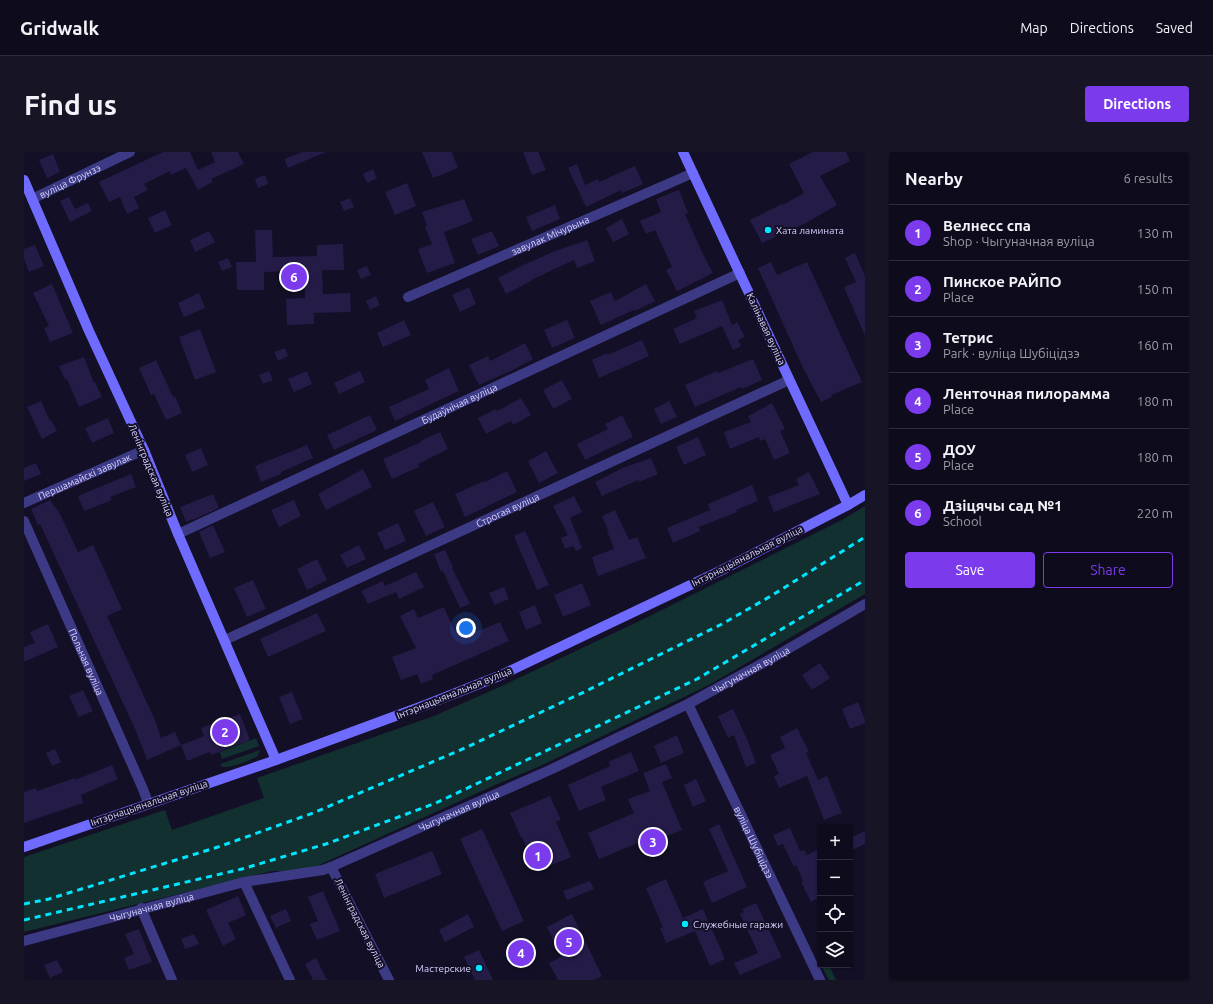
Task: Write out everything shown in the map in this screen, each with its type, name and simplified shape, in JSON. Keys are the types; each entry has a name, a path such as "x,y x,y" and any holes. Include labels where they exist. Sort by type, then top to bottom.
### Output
{"street":[{"name":"вуліца Фрунзэ","path":"32,199 130,152"},
{"name":"Калінавая вуліца","path":"683,152 848,505"},
{"name":"завулак Мічурына","path":"408,297 693,173"},
{"name":"Ленінградская вуліца","path":"24,180 94,342 144,450 178,534 276,760"},
{"name":"Будаўнічая вуліца","path":"178,534 740,273"},
{"name":"Строгая вуліца","path":"225,640 790,380"},
{"name":"Першамайскі завулак","path":"24,503 144,450"},
{"name":"Інтэрнацыянальная вуліца","path":"24,847 276,760 499,676 724,569 865,495"},
{"name":"Польная вуліца","path":"24,521 140,781 148,803"},
{"name":"Чыгуначная вуліца","path":"24,941 141,908 244,882 323,870 331,867 552,769 688,704 776,656 865,604"},
{"name":"вуліца Шубіцідзэ","path":"688,704 820,980"},
{"name":"Ленінградская вуліца","path":"331,867 389,980"},
{"path":"244,882 290,980"},
{"path":"141,908 172,980"}],"green space":[{"path":"865,506 865,594 709,685 538,767 317,866 294,871 272,871 24,932 24,857 165,810 172,830 264,798 257,778 434,716 504,685 648,617 842,520"},
{"path":"256,738 259,746 222,759 220,752"},
{"path":"260,750 258,756 240,764 222,767 220,764"},
{"path":"823,968 830,968 836,980 829,980"}],"building":[{"path":"163,152 190,152 198,170 215,162 211,152 238,152 244,164 211,179 213,182 198,190 186,168 171,175 170,171 144,184 148,190 134,197 139,208 127,214 120,197 109,202 99,182"},
{"path":"302,152 326,152 288,168 284,159"},
{"path":"422,152 452,152 458,168 433,178"},
{"path":"523,152 538,152 546,170 532,175"},
{"path":"813,152 846,152 850,161 820,176 837,205 808,222 762,243 750,220 782,204 783,205 804,193 789,164"},
{"path":"53,154 60,172 47,178 39,160"},
{"path":"577,164 585,185 598,179 599,182 635,166 643,184 622,193 621,190 586,207 568,168"},
{"path":"373,169 377,178 367,183 363,174"},
{"path":"265,175 268,184 258,188 255,179"},
{"path":"407,183 416,206 395,215 385,192"},
{"path":"679,190 688,213 685,214 713,273 677,291 666,270 672,267 655,230 646,234 640,221 661,212 656,199"},
{"path":"69,197 75,209 88,203 92,211 70,222 60,201"},
{"path":"350,198 354,207 344,211 340,202"},
{"path":"464,199 473,221 444,232 455,263 427,273 418,249 432,244 425,227 427,226 422,212"},
{"path":"555,205 560,219 532,231 526,217"},
{"path":"165,210 172,225 155,233 148,218"},
{"path":"622,219 629,234 613,242 606,228"},
{"path":"255,230 272,230 273,257 317,256 317,245 343,244 344,270 322,270 323,294 350,293 351,312 314,313 314,324 287,325 286,299 305,298 304,271 264,272 264,290 237,290 236,262 256,262"},
{"path":"209,231 215,242 195,252 190,240"},
{"path":"492,231 499,246 478,255 471,239"},
{"path":"587,240 595,261 577,268 574,260 531,280 506,294 498,278 553,252"},
{"path":"35,245 44,266 29,272 24,259 24,249"},
{"path":"855,253 865,276 865,336 844,287 856,282 845,258"},
{"path":"228,258 232,267 222,271 218,262"},
{"path":"771,262 777,275 807,262 862,382 831,395 832,397 821,402 803,368 758,268"},
{"path":"367,266 371,275 361,279 357,270"},
{"path":"52,284 73,333 50,342 44,328 49,326 33,293"},
{"path":"646,284 655,301 601,325 590,301 611,292 615,301"},
{"path":"469,287 476,304 460,312 452,295"},
{"path":"199,293 205,308 184,317 178,303"},
{"path":"376,296 380,305 370,310 366,301"},
{"path":"722,300 732,325 737,322 745,337 738,340 741,346 733,350 722,326 680,344 673,329 697,318 694,311"},
{"path":"404,320 411,335 383,347 377,333"},
{"path":"567,320 575,338 552,348 544,330"},
{"path":"200,329 216,372 195,380 179,337"},
{"path":"642,340 649,356 599,378 592,360"},
{"path":"525,343 533,359 513,370 479,385 469,365 488,356 490,361"},
{"path":"285,348 288,356 278,361 274,352"},
{"path":"84,357 94,383 95,382 102,397 79,407 67,379 65,380 59,366"},
{"path":"753,359 762,380 742,389 741,387 695,407 685,385 717,371 718,373"},
{"path":"156,360 173,397 175,396 182,413 166,420 154,394 151,395 139,368"},
{"path":"449,368 459,391 395,421 389,407 429,389 425,380"},
{"path":"269,371 273,380 263,384 259,375"},
{"path":"307,371 312,384 294,392 288,379"},
{"path":"360,371 365,382 339,394 334,383"},
{"path":"562,380 572,399 553,409 543,390"},
{"path":"521,398 531,415 513,425 511,421 486,434 478,418 496,409 497,411"},
{"path":"41,401 50,421 51,420 57,431 42,439 27,407"},
{"path":"669,401 677,417 661,424 654,409"},
{"path":"772,403 785,429 780,431 790,453 774,460 765,439 760,441 759,437 730,449 724,432 751,422 748,416"},
{"path":"370,415 377,430 334,450 327,435"},
{"path":"622,415 633,437 585,460 577,444 608,429 605,424"},
{"path":"108,418 114,433 92,443 85,428"},
{"path":"440,432 448,449 418,464 419,467 392,479 383,459"},
{"path":"698,437 706,455 684,465 676,447"},
{"path":"307,445 313,458 261,482 255,466"},
{"path":"201,448 208,465 192,472 185,455"},
{"path":"546,451 558,473 539,483 528,461"},
{"path":"651,458 658,474 639,482 638,480 602,496 595,482 623,468"},
{"path":"36,463 41,474 24,481 24,468"},
{"path":"363,469 372,487 326,510 318,494"},
{"path":"507,471 517,492 465,517 455,494"},
{"path":"809,472 820,494 774,512 768,497 799,485 796,479"},
{"path":"131,474 136,487 110,497 112,500 84,511 78,496"},
{"path":"752,485 758,501 736,510 737,512 699,527 700,531 673,543 667,528 710,510 708,504"},
{"path":"213,494 219,508 186,522 180,507"},
{"path":"574,496 582,512 570,518 582,548 576,551 573,546 565,549 561,538 568,535 553,506"},
{"path":"50,500 60,514 78,552 93,545 122,609 107,616 155,720 161,738 175,732 181,745 147,760 135,729 40,524 38,525 31,509"},
{"path":"294,500 301,516 279,527 271,510"},
{"path":"433,502 445,527 426,536 414,511"},
{"path":"615,510 629,540 637,537 646,558 598,576 592,557 614,549 602,516"},
{"path":"398,523 406,541 385,550 377,533"},
{"path":"213,525 225,552 210,558 199,532"},
{"path":"525,531 549,585 537,590 514,536"},
{"path":"359,545 366,559 347,568 340,555"},
{"path":"445,550 453,567 452,568 470,604 460,608 443,571 441,572 434,554"},
{"path":"317,559 327,580 307,590 297,569"},
{"path":"416,572 424,587 399,599 396,592 368,604 361,591 383,581 385,586"},
{"path":"253,580 266,609 247,617 234,588"},
{"path":"582,583 591,605 563,617 554,595"},
{"path":"504,587 509,599 494,605 489,593"},
{"path":"535,605 542,623 526,630 519,612"},
{"path":"444,607 455,632 465,628 468,635 500,622 509,641 432,675 433,679 421,684 417,674 401,680 392,657 416,648 400,616 414,609 418,618"},
{"path":"317,613 326,631 268,657 260,639"},
{"path":"48,624 58,647 24,662 24,647 35,643 30,632"},
{"path":"820,663 830,678 812,690 802,675"},
{"path":"83,690 93,711 79,717 69,696"},
{"path":"292,692 303,719 290,724 279,697"},
{"path":"858,702 865,723 850,729 842,709"},
{"path":"733,709 756,763 746,767 734,735 728,738 718,716"},
{"path":"240,714 250,740 211,755 210,752 187,761 181,745 204,736 201,728"},
{"path":"797,728 809,752 806,753 818,780 827,776 842,813 824,820 807,776 779,788 774,776 779,774 770,755 785,748 780,737"},
{"path":"677,735 684,753 661,763 654,746"},
{"path":"55,749 61,762 52,766 46,753"},
{"path":"631,752 639,771 601,787 606,800 579,811 568,785 610,766 608,762"},
{"path":"666,764 672,778 662,782 682,830 664,837 666,842 649,850 645,840 599,859 588,833 634,813 628,799 650,791 643,773"},
{"path":"112,765 118,779 81,795 83,803 24,823 24,792 36,788 37,791 75,778 75,780"},
{"path":"696,779 706,801 693,807 684,785"},
{"path":"550,796 561,820 556,822 571,857 537,871 510,813"},
{"path":"719,824 747,887 712,903 703,882 728,871 709,829"},
{"path":"790,828 800,851 804,850 807,855 817,850 817,899 811,902 801,882 803,881 796,865 794,867 783,844 778,846 773,835"},
{"path":"482,829 524,921 502,931 460,839"},
{"path":"865,831 865,844 853,850 853,837"},
{"path":"432,851 442,874 384,898 375,874"},
{"name":"Служебные гаражи","path":"666,879 683,918 703,909 725,959 710,966 695,931 666,943 660,928 663,927 646,888"},
{"path":"590,881 594,889 567,900 563,891"},
{"path":"323,891 340,931 317,940 310,924 318,921 308,897"},
{"path":"238,896 246,915 228,923 236,939 223,946 206,910"},
{"path":"756,903 782,957 740,975 734,963 758,953 740,914 744,912 742,909"},
{"path":"286,909 291,921 276,928 270,916"},
{"path":"468,914 474,927 445,942 439,930"},
{"path":"572,914 602,976 594,980 558,980 549,963 561,957 547,927"},
{"path":"139,929 152,962 129,970 124,958 134,954 125,934"},
{"path":"194,934 199,944 185,949 181,939"},
{"path":"528,943 534,955 514,964 508,952"},
{"name":"Мастерские","path":"479,950 493,980 475,980 464,957"},
{"path":"316,958 327,980 313,980 305,964"},
{"path":"57,960 63,972 50,978 44,965"}],"railway":[{"path":"24,904 49,899 218,847 313,813 465,748 584,692 722,624 771,596 865,537"},
{"path":"24,920 242,869 326,844 436,803 697,679 865,580"}],"place":[{"name":"Хата ламината","path":"768,230"},
{"name":"Дзіцячы сад №1","path":"294,277"},
{"name":"Пинское РАЙПО","path":"225,732"},
{"name":"Тетрис","path":"653,842"},
{"name":"Велнесс спа","path":"538,856"},
{"name":"Служебные гаражи","path":"685,924"},
{"name":"ДОУ","path":"569,942"},
{"name":"Ленточная пилорамма","path":"521,953"},
{"name":"Мастерские","path":"479,968"}]}
